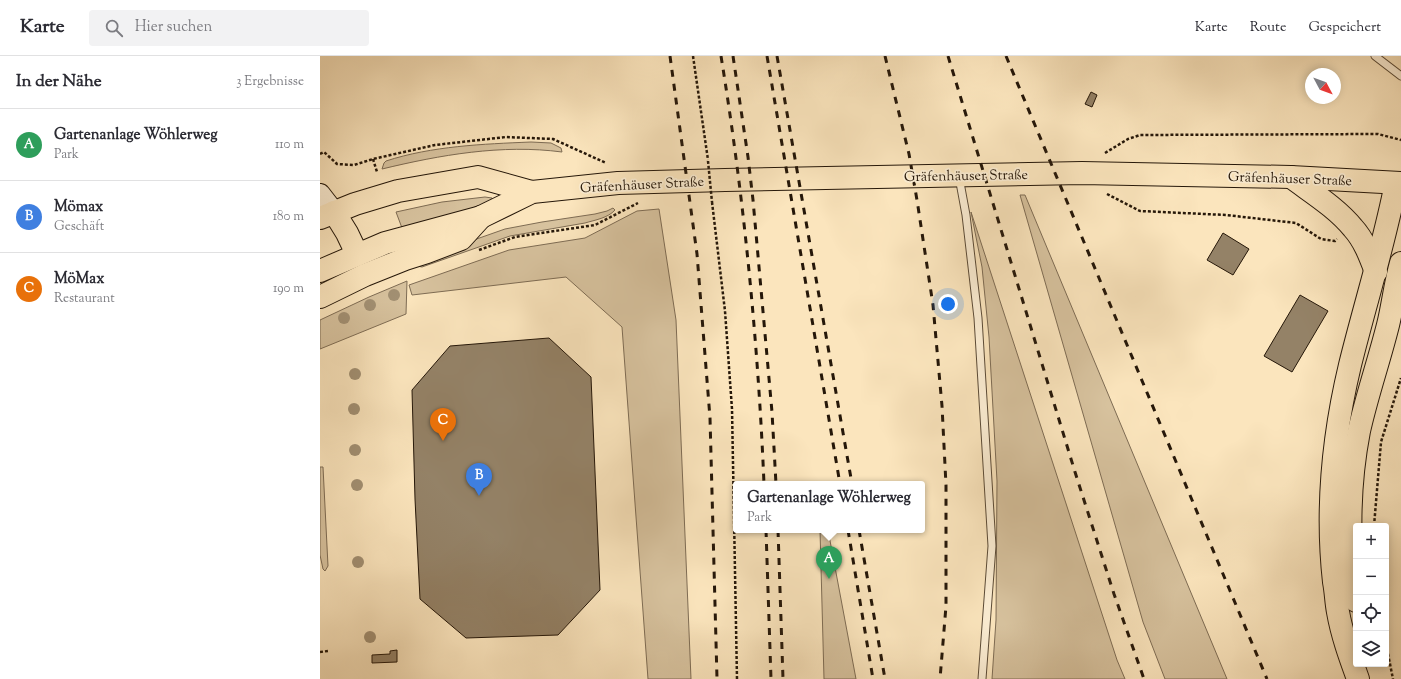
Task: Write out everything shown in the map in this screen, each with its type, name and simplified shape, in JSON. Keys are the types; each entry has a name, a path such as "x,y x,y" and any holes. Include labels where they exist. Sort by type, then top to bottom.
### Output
{"main road":[{"name":"Gräfenhäuser Straße","path":"320,271 385,243 481,217 532,192 618,183 1090,173 1399,180"},
{"name":"Gräfenhäuser Straße","path":"327,215 355,204 398,191 478,177 532,192"},
{"path":"1291,177 1337,212 1354,228 1367,249 1376,272"},
{"path":"1355,595 1351,553 1350,499 1359,432 1368,395 1375,321 1376,272 1399,180"},
{"path":"327,215 347,233 357,254"},
{"path":"320,297 365,275 461,239 481,217"},
{"path":"1358,679 1338,612 1333,567 1331,525 1334,452 1342,401 1350,365 1398,280 1401,263"},
{"path":"1368,667 1370,679"}],"street":[{"path":"320,194 327,215"}],"lane":[{"path":"1375,56 1401,76"},
{"path":"959,175 966,215 978,318 992,546 982,679"}],"path":[{"path":"693,56 708,161 725,311 732,409 733,481"},
{"path":"1099,154 1106,152 1128,139 1140,135 1378,134 1401,140"},
{"path":"320,154 324,152 337,164 354,165 373,159 434,146 506,137 553,139 608,164"},
{"path":"373,159 377,172"},
{"path":"1102,192 1140,211 1226,214 1296,223 1321,239 1335,241 1340,238"},
{"path":"478,251 515,238 595,224 640,203"},
{"path":"1374,523 1381,442 1401,378"},
{"path":"734,533 737,679"},
{"path":"320,652 328,651"},
{"path":"1389,659 1393,679"}],"shaded area":[{"path":"531,142 551,143 561,148 562,152 517,149 471,152 426,159 382,169 386,161 421,152 476,145"},
{"path":"1020,195 1025,195 1227,679 1165,679 1143,622"},
{"path":"485,197 492,198 490,204 402,228 396,212 442,202"},
{"path":"613,208 615,210 612,213 597,220 510,236 422,267 417,266 414,261 505,229 595,214"},
{"path":"659,209 676,320 691,679 648,679 622,327 566,277 412,295 409,285 509,250 585,238 637,211"},
{"path":"971,212 1117,660 1125,679 992,679 996,620 997,481 989,337 982,267"},
{"path":"407,281 406,314 320,349 320,320"},
{"path":"320,467 323,467 328,566 325,571 323,569 320,555"},
{"path":"820,533 829,533 856,679 824,679"}],"building":[{"path":"1091,92 1097,95 1092,107 1085,104"},
{"path":"1223,233 1249,249 1233,275 1207,260"},
{"path":"1300,295 1328,311 1292,372 1264,356"},
{"path":"549,338 591,377 600,590 558,635 466,638 420,599 412,390 450,346"},
{"path":"397,650 397,662 372,663 372,655 390,654 390,651"}],"railway":[{"path":"670,56 697,254 710,418 717,679"},
{"path":"721,56 737,163 749,270 758,377 764,481"},
{"path":"733,56 753,200 772,412 776,481"},
{"path":"767,56 839,481"},
{"path":"777,56 851,481"},
{"path":"885,56 909,154 917,200 933,305 942,406 946,485 946,606 940,679"},
{"path":"948,56 1075,472 1114,594 1144,679"},
{"path":"1006,56 1267,679"},
{"path":"766,533 771,679"},
{"path":"778,533 783,679"},
{"path":"849,533 873,679"},
{"path":"860,533 885,679"}],"place":[{"name":"MöMax","path":"443,441"},
{"name":"Mömax","path":"479,496"},
{"name":"Gartenanlage Wöhlerweg","path":"829,579"}]}
